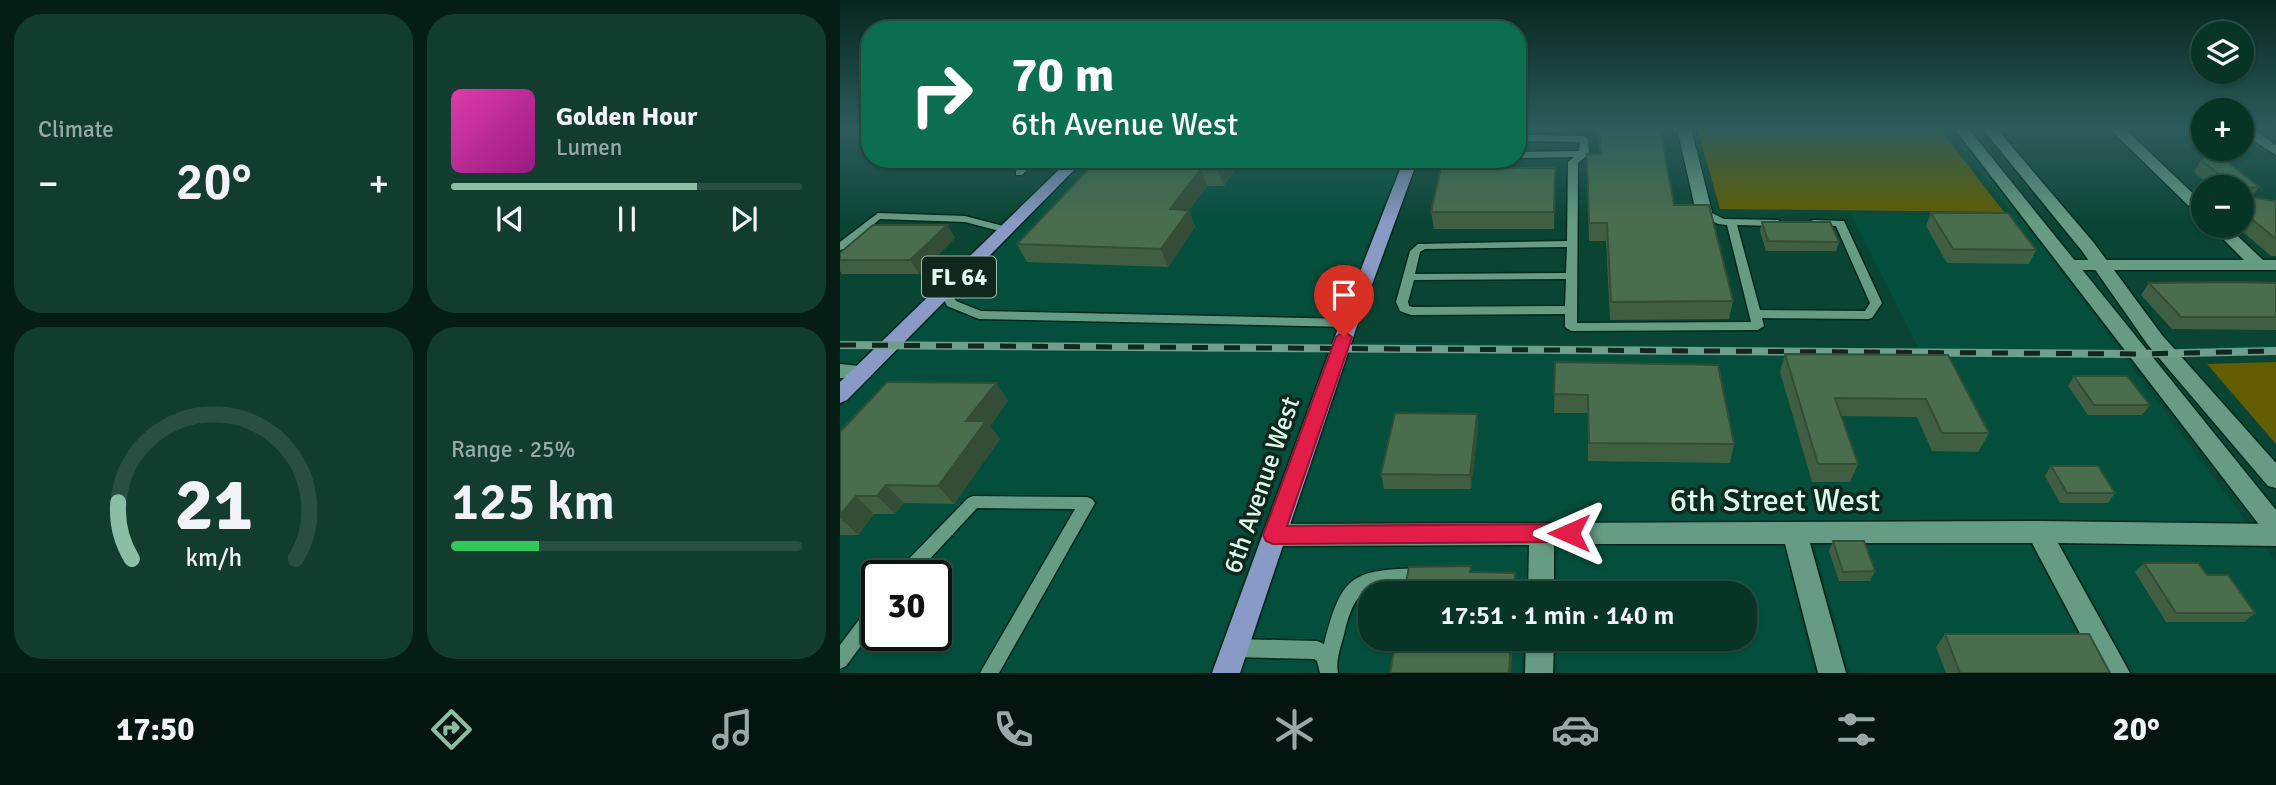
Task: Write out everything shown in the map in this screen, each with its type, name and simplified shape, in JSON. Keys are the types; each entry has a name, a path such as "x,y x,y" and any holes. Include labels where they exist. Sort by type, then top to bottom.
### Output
{"main road":[{"name":"FL 64","path":"840,395 1070,168"},
{"name":"6th Avenue West","path":"1226,673 1349,323 1408,168"}],"street":[{"path":"1691,159 1704,212"},
{"path":"1986,159 2276,528"},
{"path":"2015,159 2101,265 2155,340 2276,479"},
{"path":"2149,159 2191,199"},
{"path":"2233,238 2268,265"},
{"path":"2069,265 2268,265"},
{"path":"840,371 863,372"},
{"path":"2039,532 2116,673"},
{"name":"6th Street West","path":"1273,535 2039,532 2276,534"},
{"path":"1541,581 1542,533"},
{"path":"1795,534 1832,673"},
{"path":"1539,673 1540,651"}],"lane":[{"path":"1577,159 1573,162 1571,327 1758,326 1731,222"},
{"path":"1019,173 1024,168"},
{"path":"1704,212 1722,222 1785,223"},
{"path":"840,247 877,216 965,219 1007,230"},
{"path":"1755,314 1868,316 1876,303 1840,223 1799,223"},
{"path":"1572,244 1422,246 1415,251 1402,302 1408,310 1572,310"},
{"path":"1409,277 1572,276"},
{"path":"945,290 951,303 959,308 990,316 1349,323"},
{"path":"919,560 973,502 1087,503 989,673"},
{"path":"1329,668 1346,598 1362,581 1384,576 1437,575"},
{"path":"840,660 861,632"},
{"path":"1235,648 1317,650 1325,656 1329,668"}],"shaded area":[{"path":"1706,159 1963,159 2004,212 1720,209"},
{"path":"1970,159 1977,159 2247,522 1293,523 1354,342 1919,349 1851,214 2012,213"},
{"path":"1078,168 1398,168 1341,311 1209,673 840,673 840,408"},
{"path":"840,343 879,343 840,382"},
{"path":"2217,346 2276,346 2276,355 2226,356"},
{"path":"2276,362 2276,444 2207,364"},
{"path":"2030,544 2098,673 1850,673 1814,546"},
{"path":"2061,544 2264,546 2276,561 2276,673 2134,673"},
{"path":"1527,545 1526,581 1358,581 1358,651 1522,651 1521,673 1244,673 1285,547"},
{"path":"1558,545 1783,545 1815,673 1557,673 1557,651 1757,651 1757,581 1557,581"}],"building":[{"path":"1587,159 1666,159 1674,205 1709,205 1733,301 1611,302 1607,223 1589,223"},
{"path":"2202,161 2226,161 2244,175 2219,175"},
{"path":"1089,168 1219,168 1201,169 1170,209 1189,210 1161,249 1017,244"},
{"path":"1441,168 1555,168 1554,212 1431,212"},
{"path":"2254,198 2276,201 2276,239 2254,221"},
{"path":"1931,213 2008,213 2036,250 1953,249"},
{"path":"1762,222 1830,222 1839,242 1768,241"},
{"path":"873,225 947,225 910,260 840,260 840,253"},
{"path":"2149,283 2276,283 2276,317 2181,317"},
{"path":"1785,354 1948,355 1989,433 1942,433 1926,399 1835,398 1858,464 1818,464"},
{"path":"1555,362 1718,365 1734,444 1589,443 1588,395 1554,394"},
{"path":"2074,376 2127,376 2150,405 2094,405"},
{"path":"887,382 996,383 966,421 986,421 938,486 886,485 877,496 856,496 840,515 840,432"},
{"path":"1395,413 1477,414 1470,475 1381,474"},
{"path":"2051,466 2098,466 2115,493 2067,493"},
{"path":"1833,541 1864,541 1875,571 1843,572"},
{"path":"2144,563 2198,563 2207,575 2228,575 2255,613 2176,613"},
{"path":"1471,566 1470,572 1515,573 1515,581 1406,581 1409,567"},
{"path":"1945,634 2089,634 2110,673 1960,673"},
{"path":"1394,651 1510,651 1509,673 1390,673"}],"railway":[{"path":"840,345 2139,354 2276,351"}],"route":[{"path":"1344,337 1273,535 1569,533"}]}
